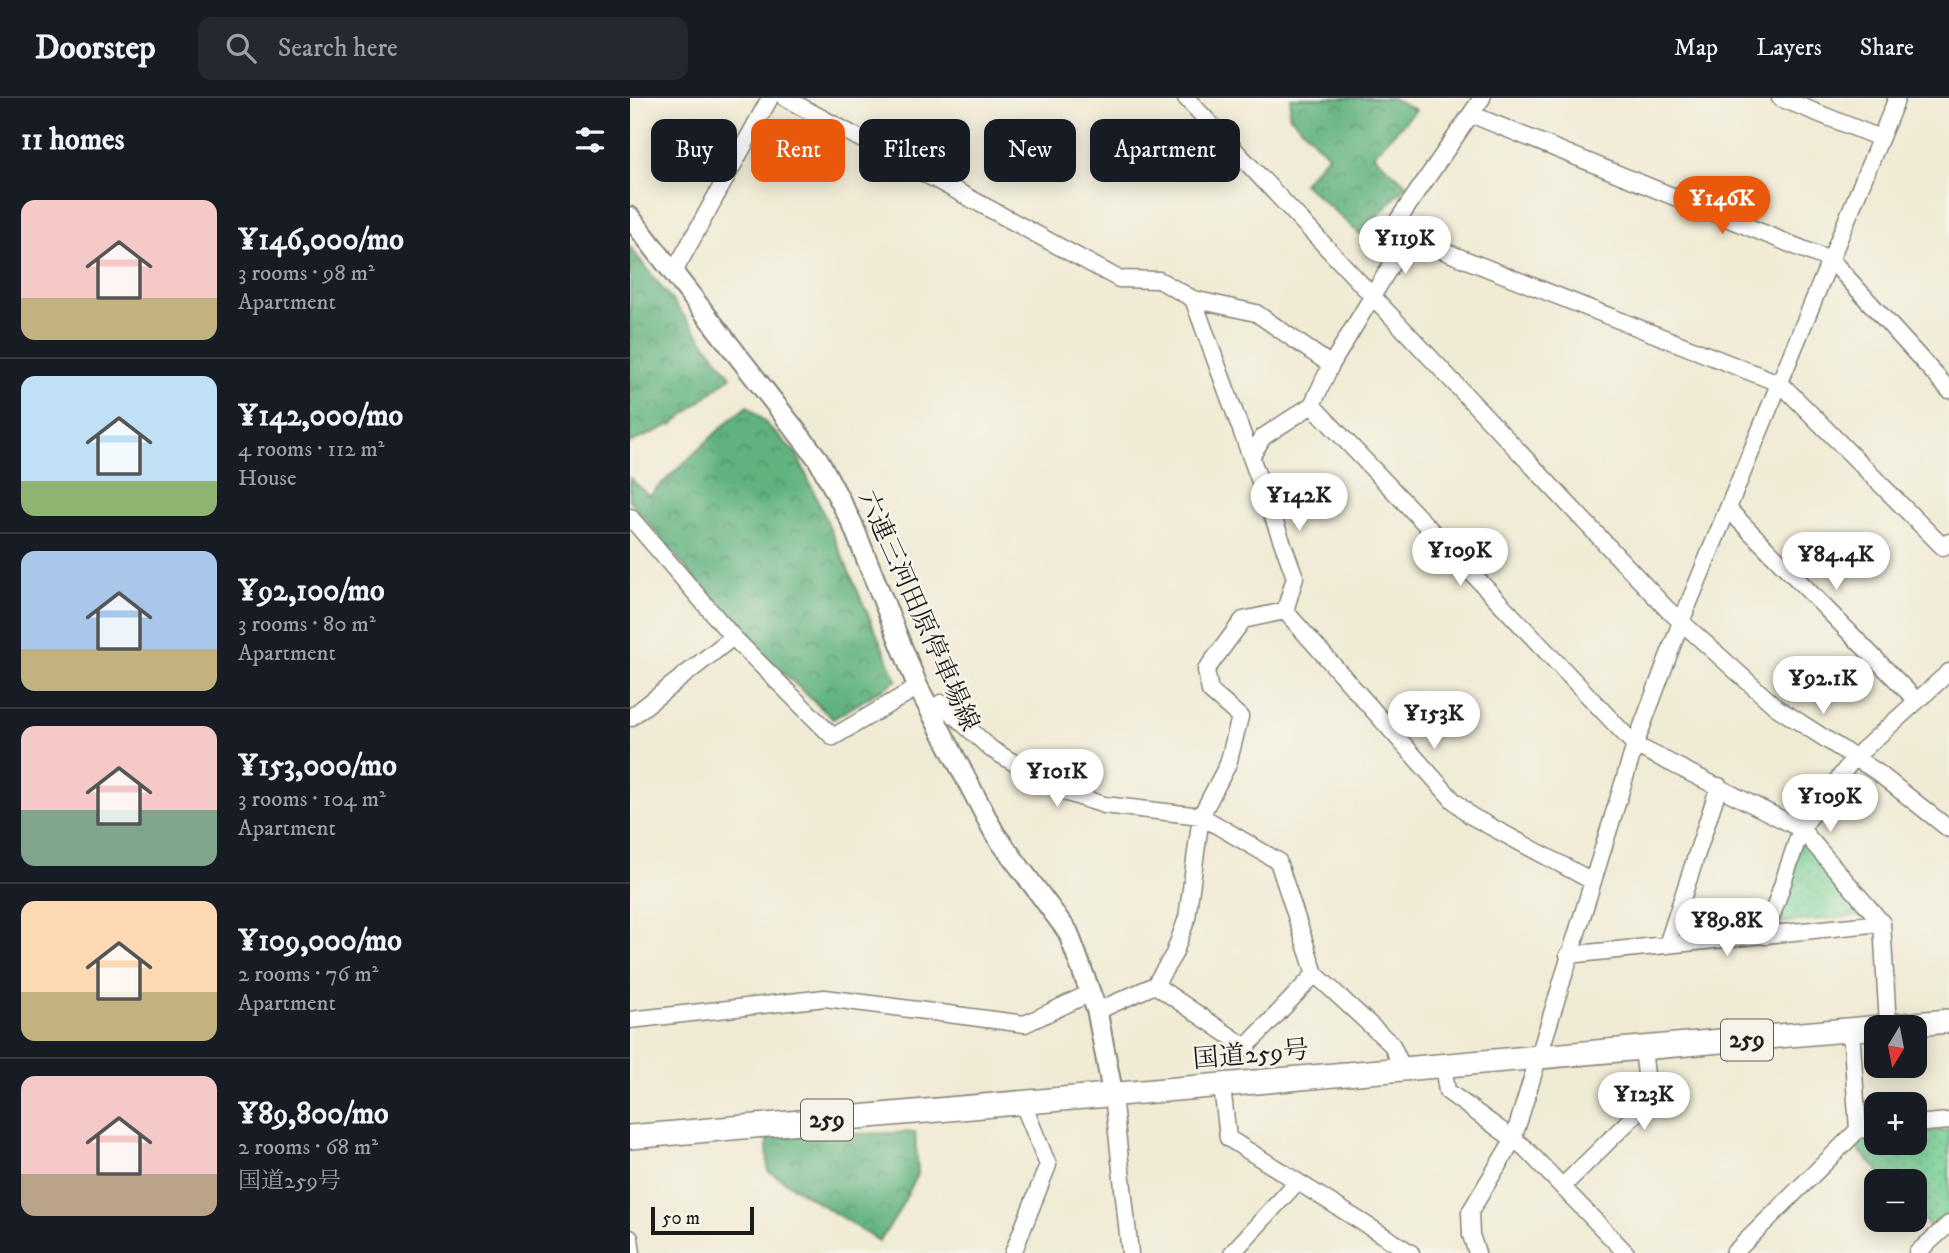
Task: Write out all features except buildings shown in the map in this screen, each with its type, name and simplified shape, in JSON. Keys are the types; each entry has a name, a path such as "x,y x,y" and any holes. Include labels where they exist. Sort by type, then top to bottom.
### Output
{"highway":[{"name":"国道259号","path":"1927,1023 1949,1021"},
{"name":"国道259号","path":"630,1137 1864,1029"}],"main road":[{"name":"六連三河田原停車場線","path":"630,217 818,459 852,523 918,687 995,834 1068,932 1093,1002 1113,1095"}],"street":[{"path":"674,272 770,98"},
{"path":"785,98 1119,279 1159,280 1193,299 1256,313 1331,365"},
{"path":"1186,98 1681,622 1776,707 1877,772 1949,829"},
{"path":"1482,98 1473,115 1398,220 1408,237 1781,384 1944,547 1949,542"},
{"path":"1780,98 1880,138"},
{"path":"1477,1253 1471,1235 1470,1212 1513,1140 1536,1057 1634,745 1681,622 1897,98"},
{"path":"1473,115 1832,261 1949,390"},
{"path":"1251,457 1263,437 1312,405 1331,365 1408,237"},
{"path":"1193,299 1295,576 1285,611"},
{"path":"1312,405 1634,745 1801,829 1882,923 1887,1015"},
{"path":"1728,509 1917,701"},
{"path":"630,517 733,637 834,737 918,687"},
{"path":"630,1020 825,999 1025,1024 1155,985 1174,954 1187,918 1201,816 1228,764 1240,717 1210,691 1206,670 1243,620 1285,611"},
{"path":"1285,611 1453,800 1471,816 1592,881"},
{"path":"630,718 733,637"},
{"path":"1765,936 1801,829 1854,758 1949,672"},
{"path":"930,710 941,704 991,749 1061,791 1104,805 1201,816 1278,861 1315,974 1392,1045 1403,1069"},
{"path":"1667,945 1719,786"},
{"path":"1568,955 1882,923"},
{"path":"1155,985 1246,1047 1315,974"},
{"path":"1851,1030 1858,1130"},
{"path":"1564,1185 1649,1101 1643,1049"},
{"path":"1443,1065 1447,1091 1513,1140 1564,1185 1626,1253"},
{"path":"1222,1086 1228,1138 1411,1253"},
{"path":"1113,1095 1130,1253"},
{"path":"1013,1253 1048,1165 1023,1104"},
{"path":"1927,1123 1949,1121"},
{"path":"1734,1253 1858,1130 1864,1129"},
{"path":"1232,1253 1297,1182"},
{"path":"1917,1253 1949,1224"},
{"path":"630,1238 632,1253"}],"green space":[{"path":"1291,98 1392,98 1416,110 1373,155 1407,185 1360,234 1303,183 1328,155 1289,115"},
{"path":"630,247 731,376 673,424 630,443"},
{"path":"748,406 797,454 897,680 833,719 739,632 630,501 630,478 649,496"},
{"path":"1802,838 1869,915 1778,923"},
{"path":"1949,1130 1949,1216 1933,1230 1927,1223 1927,1169 1877,1169 1853,1144 1864,1137 1864,1155 1927,1155 1927,1132"},
{"path":"915,1132 918,1174 894,1220 879,1241 768,1171 767,1137"}]}
